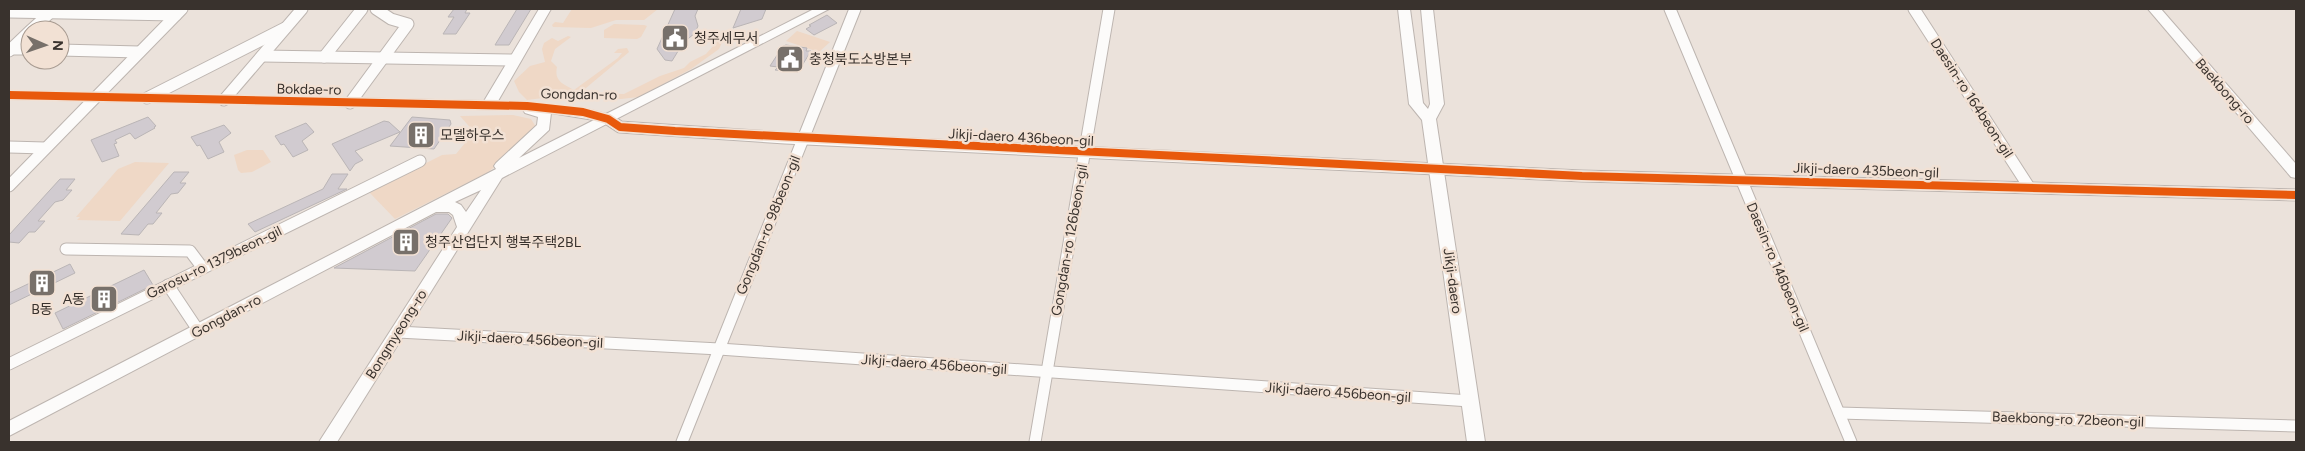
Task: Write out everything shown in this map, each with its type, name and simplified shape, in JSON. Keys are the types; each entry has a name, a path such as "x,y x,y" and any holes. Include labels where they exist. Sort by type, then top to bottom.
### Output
{"street":[{"path":"224,100 302,9"},
{"path":"324,57 362,9"},
{"path":"350,103 408,24 392,19 376,9"},
{"path":"488,106 545,9"},
{"name":"Gongdan-ro","path":"9,429 496,175 823,9"},
{"name":"Gongdan-ro 98beon-gil","path":"682,442 855,9"},
{"name":"Gongdan-ro 126beon-gil","path":"1035,442 1109,9"},
{"name":"Jikji-daero","path":"1404,9 1416,104 1429,119 1476,442"},
{"name":"Jikji-daero","path":"1427,9 1437,104 1429,119"},
{"name":"Daesin-ro 146beon-gil","path":"1670,9 1851,442"},
{"name":"Daesin-ro 164beon-gil","path":"1914,9 2029,187"},
{"name":"Baekbong-ro","path":"2154,9 2296,173"},
{"path":"9,12 52,11 110,14 179,12"},
{"path":"43,20 52,11"},
{"path":"9,186 179,12"},
{"name":"Bokdae-ro","path":"147,98 285,28"},
{"path":"9,50 20,40"},
{"path":"70,50 139,52"},
{"path":"262,56 514,60"},
{"name":"Bokdae-ro","path":"9,95 522,106 583,112 608,118"},
{"path":"476,186 529,143 544,127 545,114 522,106"},
{"name":"Gongdan-ro","path":"522,106 630,107"},
{"name":"Jikji-daero 436beon-gil","path":"608,118 620,127 802,138 1084,153 1436,168"},
{"path":"9,147 45,148"},
{"name":"Garosu-ro 1379beon-gil","path":"9,364 202,267 420,161"},
{"name":"Jikji-daero 435beon-gil","path":"1436,168 1582,176 2296,195"},
{"name":"Bongmyeong-ro","path":"328,442 496,175"},
{"path":"435,207 449,206 456,208 462,215 464,226"},
{"path":"66,249 190,252 202,267"},
{"path":"168,285 198,330"},
{"name":"Jikji-daero 456beon-gil","path":"398,332 719,349 1470,401"},
{"name":"Baekbong-ro 72beon-gil","path":"1839,413 2296,426"}],"shaded area":[{"path":"572,9 658,9 644,20 616,20 591,28 553,27 552,25 555,22 563,23"},
{"path":"614,24 647,26 641,37 637,39 604,38 604,30"},
{"path":"797,31 830,42 819,52 786,41"},
{"path":"723,35 725,36 719,49 691,69 639,97 621,99 551,97 527,100 519,92 514,81 530,66 545,62 542,49 544,43 552,38 558,41 568,36 571,37 555,49 551,61 557,67 556,72 560,82 574,90 618,58 622,53 614,53 618,49 627,48 629,52 580,93 624,94 660,76 684,68 690,62 706,54"},
{"path":"513,115 531,119 536,127 512,153 487,173 395,219 369,192 442,155 456,154 474,132 460,116"},
{"path":"247,150 263,150 271,162 252,172 241,173 238,170 234,155"},
{"path":"135,162 169,163 120,221 77,220 80,217 76,217 118,169"}],"building":[{"path":"454,9 467,9 465,13 470,13 456,34 443,34 454,17 448,17"},
{"path":"517,9 531,9 509,45 495,45"},
{"name":"청주세무서","path":"675,9 698,9 695,16 698,26 695,33 683,43 672,61 665,60 657,49"},
{"path":"741,9 766,9 762,19 733,28"},
{"path":"827,15 837,23 814,35 806,29 811,26 809,25"},
{"name":"충청북도소방본부","path":"783,46 807,48 806,51 811,51 798,72 775,70 778,67 770,66"},
{"path":"148,117 156,126 155,128 135,139 130,133 115,140 117,143 114,144 119,156 102,162 91,140"},
{"name":"모델하우스","path":"412,117 450,120 451,124 434,149 390,146"},
{"path":"384,121 389,122 400,132 355,151 363,160 355,164 350,171 332,144"},
{"path":"306,123 314,132 302,141 308,150 293,157 284,144 281,145 275,136"},
{"path":"224,125 231,133 219,142 224,152 208,159 200,145 197,146 191,137"},
{"path":"174,172 189,172 180,183 186,183 178,193 171,194 156,213 162,213 153,224 148,224 139,235 121,234"},
{"path":"332,174 348,174 338,189 347,189 255,232 248,224 323,189"},
{"path":"60,179 75,179 66,190 72,190 63,200 55,202 38,221 45,221 35,232 29,232 19,243 9,242 9,235"},
{"name":"청주산업단지 행복주택2BL","path":"436,214 448,214 452,218 415,271 334,268"},
{"name":"B동","path":"70,264 75,273 9,305 9,293"},
{"name":"A동","path":"144,270 153,285 63,329 55,313"}],"cycle path":[{"path":"9,95 527,106 583,112 608,119 620,127 675,131 1582,176 2296,195"}],"place":[{"name":"청주세무서","path":"675,38"},
{"name":"충청북도소방본부","path":"790,59"},
{"name":"모델하우스","path":"421,135"},
{"name":"청주산업단지 행복주택2BL","path":"406,242"},
{"name":"B동","path":"42,283"},
{"name":"A동","path":"104,299"}]}
